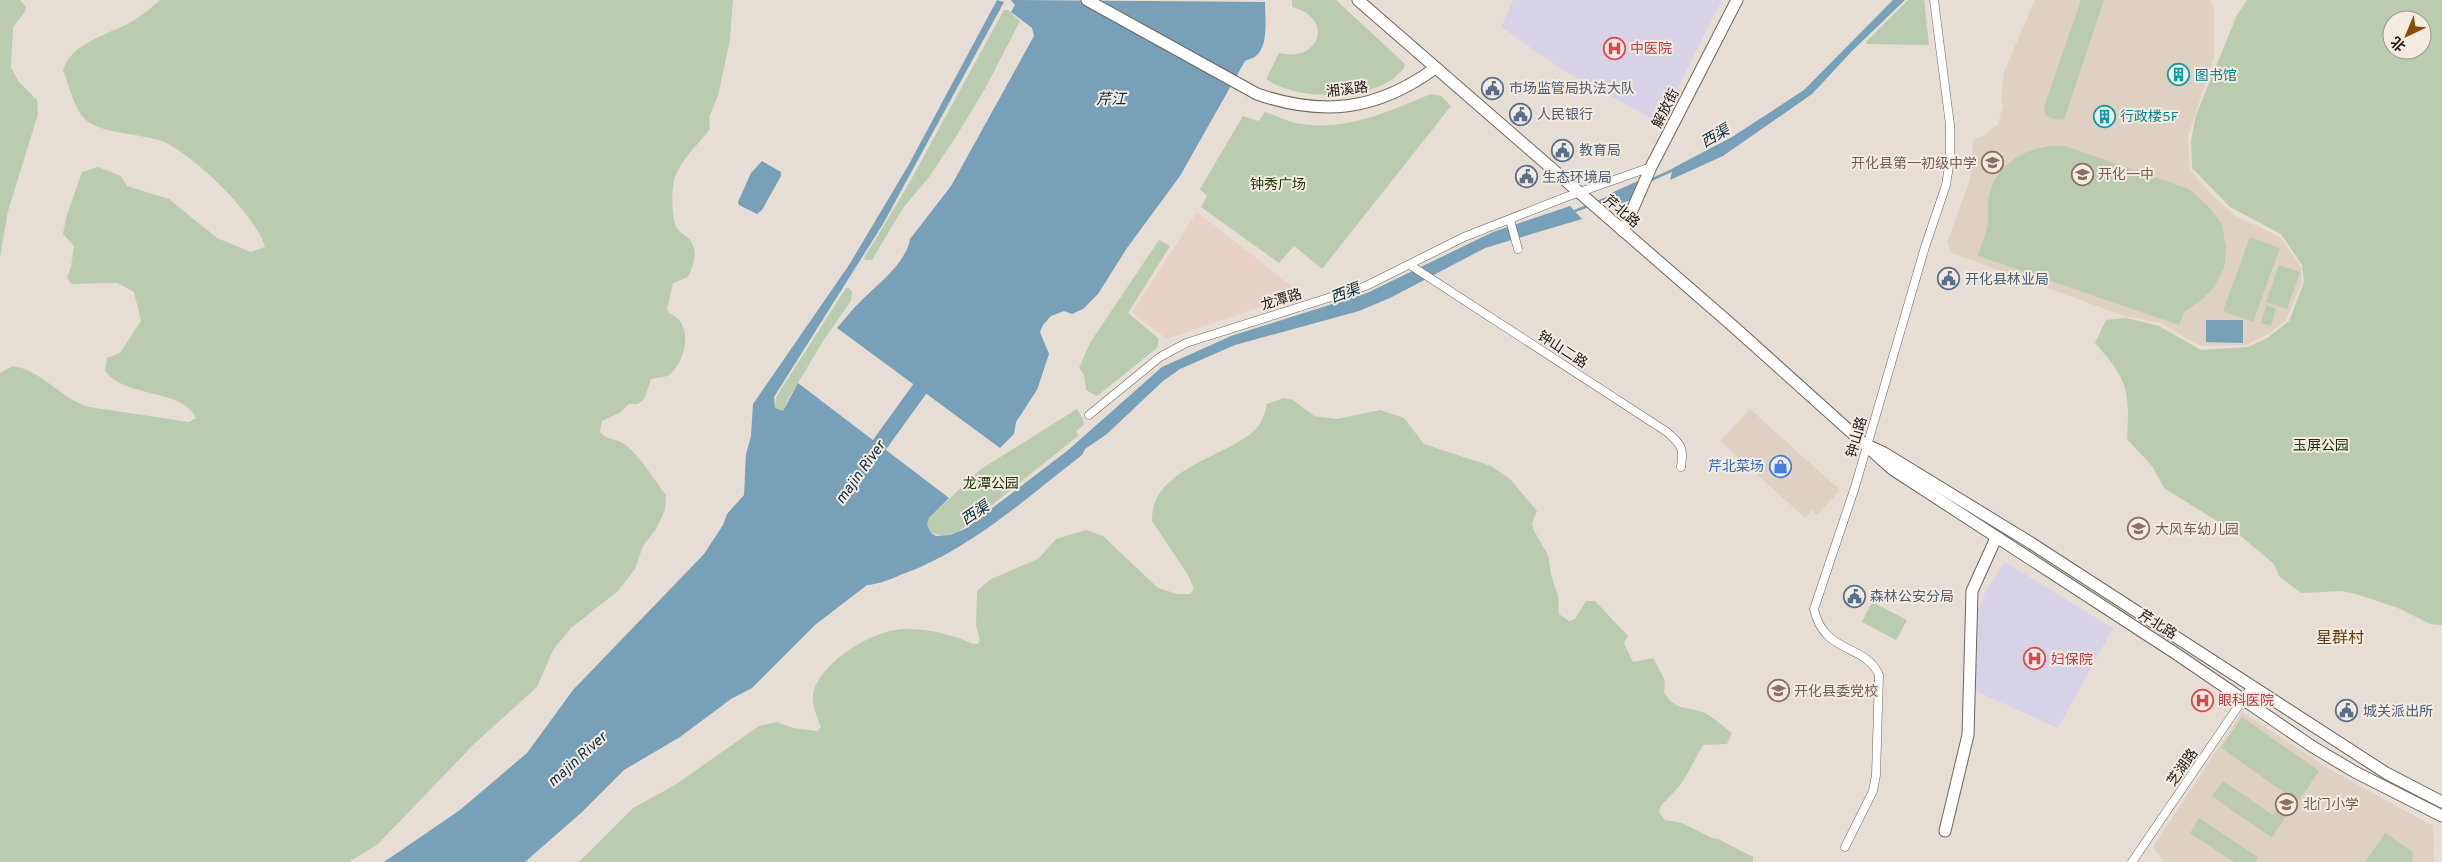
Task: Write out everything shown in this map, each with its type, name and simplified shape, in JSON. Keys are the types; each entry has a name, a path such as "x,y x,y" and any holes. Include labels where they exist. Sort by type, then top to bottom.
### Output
{"main road":[{"name":"湘溪路","path":"1087,0 1257,94 1279,101 1332,108 1357,105 1380,99 1398,91 1434,68"},
{"name":"芹北路","path":"1358,0 1577,193 1623,231 1892,470 2176,653 2313,747 2355,772 2442,816"},
{"name":"解放街","path":"1623,231 1651,167 1738,0"},
{"name":"芹北路","path":"1867,446 1884,453 2031,543 2386,773 2442,802"},
{"path":"1945,831 1966,752 1968,735 1972,591 1996,538"},
{"path":"2023,556 2031,543"}],"street":[{"name":"钟山路","path":"1845,847 1873,791 1876,775 1879,675 1872,664 1864,658 1830,639 1817,624 1814,609 1867,446 1925,247 1946,185 1950,160 1950,125 1934,0"},
{"name":"龙潭路","path":"1089,415 1160,356 1186,343 1366,286 1464,237 1577,193 1651,167"},
{"path":"1510,220 1518,249"},
{"name":"钟山二路","path":"1410,265 1667,432 1678,441 1683,451 1681,467"},
{"name":"芝湖路","path":"2132,862 2252,686"}],"shaded area":[{"name":"中医院","path":"1513,0 1722,0 1660,123 1561,69 1501,27"},
{"name":"开化一中","path":"2035,0 2210,0 2214,8 2214,58 2188,136 2190,170 2211,194 2236,216 2280,237 2301,267 2302,282 2286,320 2270,333 2246,345 2200,346 2161,323 2124,316 1952,253 1947,243 1970,179 1973,140 1984,135 1998,124 2003,105 2001,102 2004,72"},
{"path":"1197,212 1294,288 1286,298 1167,339 1132,312"},
{"name":"芹北菜场","path":"1750,409 1840,490 1817,515 1812,510 1805,518 1720,441"},
{"name":"妇保院","path":"2005,562 2113,628 2058,728 1973,690 1976,614 1987,589"},
{"name":"北门小学","path":"2242,712 2331,770 2433,826 2434,862 2164,862 2153,847"}],"green space":[{"path":"0,0 20,0 26,7 24,13 13,27 11,67 18,81 37,100 38,114 8,211 0,257"},
{"path":"160,0 733,0 730,39 718,96 709,117 710,129 680,167 673,186 673,211 676,227 693,244 695,254 688,277 673,283 667,309 682,325 685,333 684,352 675,369 669,375 651,379 644,399 638,404 629,404 621,412 602,421 600,432 602,435 630,448 641,461 666,495 665,510 656,529 643,546 635,569 618,591 571,628 553,650 537,687 475,743 378,844 349,862 0,862 0,373 13,366 24,369 34,373 70,398 89,407 189,422 196,418 189,409 179,402 127,386 115,380 105,371 107,358 120,353 141,321 134,292 117,283 71,284 67,277 71,267 74,246 63,234 66,218 82,172 98,167 121,176 127,186 169,199 217,238 251,252 265,247 250,219 237,203 207,173 177,149 155,139 98,127 89,122 79,112 63,70 68,60 75,51 129,23"},
{"path":"1292,0 1336,0 1405,64 1404,68 1391,80 1374,89 1342,94 1308,94 1278,86 1266,79 1279,53 1293,54 1304,52 1312,46 1317,38 1318,29 1314,20 1292,7"},
{"path":"1908,0 1924,0 1929,45 1867,44 1866,42"},
{"path":"2081,0 2104,0 2064,120 2053,119 2045,115 2044,107"},
{"name":"玉屏公园","path":"2247,0 2442,0 2442,625 2430,624 2398,608 2356,594 2342,591 2301,593 2279,576 2274,564 2238,534 2164,488 2152,466 2127,439 2128,409 2124,386 2114,367 2095,343 2106,320 2127,318 2159,326 2201,350 2248,347 2267,338 2289,321 2304,282 2302,265 2281,234 2230,207 2192,168 2191,141 2196,115 2237,15"},
{"path":"1004,10 1008,10 1020,21 986,87 929,177 903,208 872,260 866,260 864,258 907,187"},
{"name":"钟秀广场","path":"1431,94 1441,96 1451,106 1322,269 1294,246 1279,263 1201,207 1207,196 1200,189 1243,116 1259,121 1265,112 1297,123 1335,125 1384,113"},
{"path":"2050,146 2065,146 2189,189 2208,206 2222,224 2226,248 2224,268 2213,289 2199,302 2185,311 2179,325 1978,256 1987,227 1990,191 1995,180 2008,163 2028,152"},
{"path":"2250,237 2280,248 2253,322 2223,311"},
{"path":"1159,240 1170,246 1128,313 1159,339 1157,348 1097,396 1086,390 1084,374 1079,368 1090,343"},
{"path":"2279,265 2300,272 2287,309 2266,302"},
{"path":"846,288 849,288 852,292 851,301 825,338 787,401 783,411 775,408 776,397"},
{"path":"2266,305 2276,309 2271,326 2261,323"},
{"path":"1284,398 1293,400 1314,416 1337,419 1380,410 1404,418 1424,444 1491,466 1510,479 1537,511 1532,523 1533,529 1548,555 1551,574 1558,596 1559,614 1569,621 1575,619 1586,601 1595,601 1628,636 1624,643 1633,662 1653,658 1665,681 1664,693 1673,703 1714,718 1732,733 1727,744 1703,745 1682,783 1660,807 1659,812 1665,820 1682,823 1753,857 1753,862 579,862 633,808 675,785 759,726 776,722 793,728 817,731 821,727 814,709 813,694 819,679 838,658 864,641 890,631 911,629 938,632 978,644 980,640 976,625 977,591 991,579 1038,559 1056,539 1086,530 1103,536 1158,588 1177,594 1190,594 1194,589 1188,575 1152,521 1155,503 1163,489 1176,477 1254,431 1261,422 1267,404"},
{"name":"龙潭公园","path":"1077,409 1084,425 1076,431 1078,436 958,532 944,536 931,533 927,524 929,518 981,469"},
{"path":"1872,602 1907,620 1896,640 1862,622"},
{"path":"2242,717 2319,771 2298,802 2221,748"},
{"path":"2223,781 2273,815 2279,807 2288,813 2272,838 2212,796"},
{"path":"2199,818 2258,857 2255,862 2234,862 2190,833"},
{"path":"2385,833 2413,852 2412,862 2365,862"}],"water":[{"path":"997,0 1004,2 883,224 774,397 775,408 783,411 798,383 949,498 929,518 927,524 931,533 936,536 950,535 965,529 1067,451 1162,367 1231,336 1367,293 1493,232 1570,206 1582,219 1485,248 1390,298 1359,311 1235,345 1180,369 1163,381 1107,434 1085,449 1082,455 997,522 928,564 885,581 867,585 815,625 752,688 731,699 680,737 624,770 582,812 525,862 384,862 460,810 527,753 573,690 704,554 723,525 727,514 744,495 746,454 751,436 753,404 849,265 908,166"},
{"name":"芹江","path":"1011,0 1265,2 1266,23 1265,38 1260,51 1255,57 1245,61 1180,176 1127,248 1098,294 1083,309 1072,314 1064,311 1051,316 1043,325 1040,332 1049,354 1037,390 1016,422 1014,434 1000,448 837,328 898,264 908,248 910,239 951,186 1034,36 1032,28 1011,12 1015,5"},
{"path":"1893,0 1905,0 1852,51 1812,94 1723,156 1670,180 1673,168 1732,137 1804,90"},
{"path":"762,161 781,172 781,176 762,210 757,214 739,205 738,202 751,173"},
{"path":"1638,181 1633,199 1620,204 1609,194"},
{"path":"2206,320 2243,320 2243,343 2206,342"}],"waterway":[{"name":"西渠","path":"1651,180 1675,169"},
{"name":"西渠","path":"1597,202 1613,196"},
{"name":"西渠","path":"1572,212 1588,206"},
{"name":"majin River","path":"867,462 932,372"}],"place":[{"name":"中医院","path":"1614,48"},
{"name":"图书馆","path":"2179,75"},
{"name":"市场监管局执法大队","path":"1493,88"},
{"name":"人民银行","path":"1521,114"},
{"name":"行政楼5F","path":"2104,116"},
{"name":"教育局","path":"1563,150"},
{"name":"开化县第一初级中学","path":"1993,163"},
{"name":"开化一中","path":"2082,174"},
{"name":"生态环境局","path":"1526,177"},
{"name":"开化县林业局","path":"1949,279"},
{"name":"芹北菜场","path":"1780,466"},
{"name":"大风车幼儿园","path":"2139,529"},
{"name":"森林公安分局","path":"1854,596"},
{"name":"妇保院","path":"2035,659"},
{"name":"开化县委党校","path":"1778,691"},
{"name":"眼科医院","path":"2202,700"},
{"name":"城关派出所","path":"2347,711"},
{"name":"北门小学","path":"2287,804"}],"district":[{"name":"星群村","path":"2340,637"}]}
